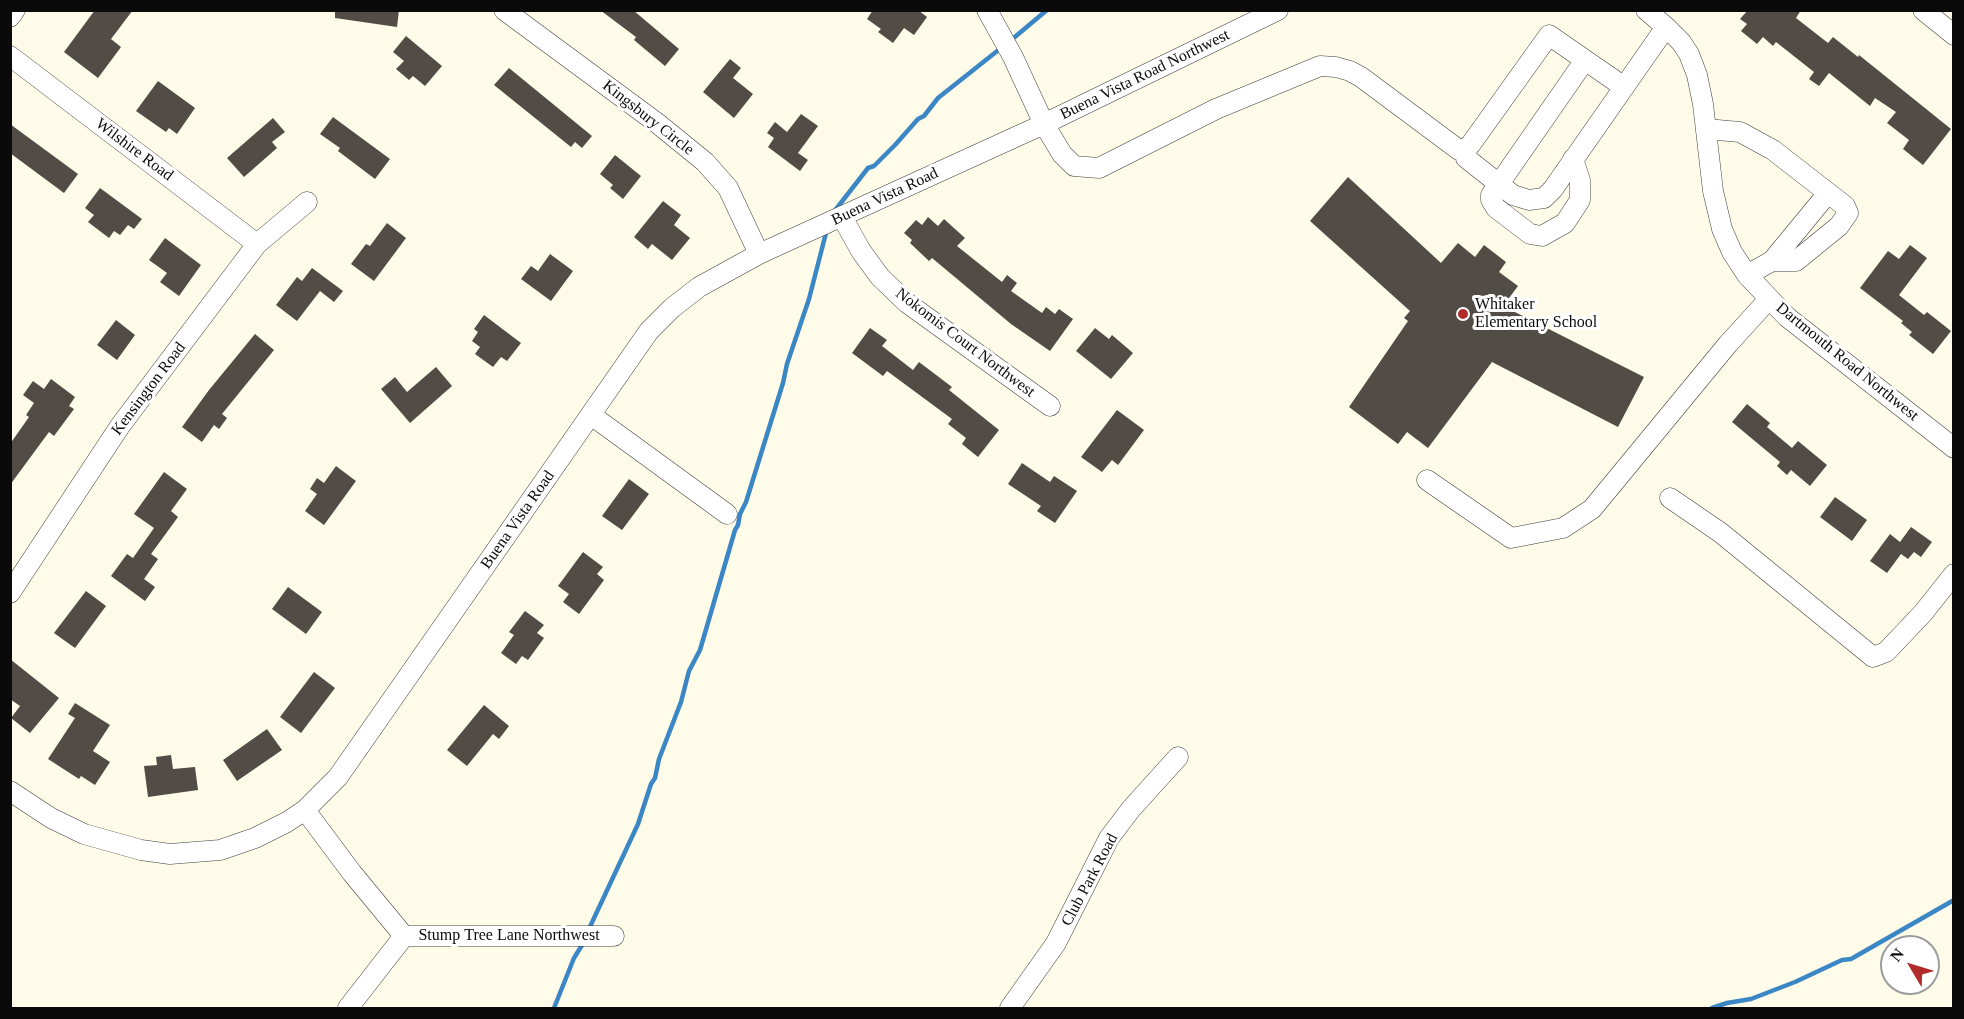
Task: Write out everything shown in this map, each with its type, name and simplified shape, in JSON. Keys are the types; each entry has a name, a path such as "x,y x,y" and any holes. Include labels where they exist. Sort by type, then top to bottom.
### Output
{"street":[{"path":"10,17 15,10"},
{"name":"Kingsbury Circle","path":"504,10 657,123 705,162 728,188 759,254"},
{"path":"987,10 1013,57 1044,124 1062,154 1074,166 1099,168 1216,109 1320,66 1336,67 1362,77 1459,150 1467,148"},
{"name":"Buena Vista Road Northwest","path":"1044,124 1278,10"},
{"name":"Dartmouth Road Northwest","path":"1646,10 1681,42 1693,65 1703,104 1713,191 1722,229 1732,252 1747,275 1787,317 1953,448"},
{"path":"1923,10 1953,35"},
{"path":"1623,87 1549,35 1467,148 1466,158 1513,195 1529,200 1544,198 1553,189 1666,27"},
{"name":"Wilshire Road","path":"10,56 257,244"},
{"path":"1578,153 1580,200 1565,223 1542,236 1530,234 1491,201 1491,195 1585,60"},
{"name":"Buena Vista Road","path":"10,791 51,818 84,834 132,848 170,854 220,850 255,838 305,810 339,777 649,331 672,308 699,287 759,254 1044,124"},
{"path":"1706,129 1740,132 1773,150 1845,206 1848,213 1839,226 1796,261 1772,261"},
{"path":"1747,275 1772,261 1828,193"},
{"name":"Kensington Road","path":"10,593 120,426 257,244 307,202"},
{"name":"Nokomis Court Northwest","path":"842,217 861,251 880,277 907,303 1050,406"},
{"path":"1427,480 1511,538 1563,528 1592,509 1728,344 1769,299"},
{"path":"591,415 727,514"},
{"path":"1670,498 1721,533 1873,657 1886,652 1923,613 1953,574"},
{"name":"Club Park Road","path":"1010,1008 1056,943 1109,838 1131,809 1178,757"},
{"path":"305,810 352,873 404,936 348,1008"},
{"name":"Stump Tree Lane Northwest","path":"404,936 614,936"}],"building":[{"path":"95,10 133,10 111,39 121,47 98,78 64,52"},
{"path":"335,10 399,10 397,27 335,18"},
{"path":"600,10 633,10 679,49 665,66 634,40 636,37"},
{"path":"873,10 918,10 927,17 914,35 904,28 893,43 878,32 881,29 867,19"},
{"path":"1748,10 1801,10 1796,18 1828,43 1833,37 1858,57 1859,55 1951,129 1923,165 1903,149 1909,140 1887,123 1896,112 1875,98 1870,106 1829,73 1819,86 1809,79 1814,72 1776,42 1773,46 1763,37 1757,44 1741,31 1747,24 1740,19"},
{"path":"406,36 442,66 425,86 413,76 409,80 396,69 404,61 393,52"},
{"path":"730,59 741,68 733,78 753,94 734,118 703,92"},
{"path":"509,68 592,136 582,148 575,142 571,147 494,85"},
{"path":"158,81 195,108 177,134 169,128 166,132 136,111"},
{"path":"801,114 818,126 798,153 808,160 800,171 768,147 774,138 767,133 775,122 787,132"},
{"path":"333,117 390,159 375,179 338,151 340,148 320,134"},
{"path":"273,118 285,132 272,142 277,148 244,177 227,158"},
{"path":"10,124 78,174 64,193 10,153"},
{"path":"615,155 641,176 623,199 610,188 613,185 600,174"},
{"name":"Whitaker Elementary School","path":"1348,177 1441,263 1458,243 1475,257 1484,245 1506,262 1499,272 1518,286 1503,306 1644,377 1618,427 1492,362 1428,448 1407,432 1398,444 1349,407 1408,321 1404,318 1410,311 1310,221"},
{"path":"100,188 142,219 134,229 128,225 120,235 114,231 109,238 88,222 94,215 85,208"},
{"path":"663,201 681,215 674,225 690,238 672,260 652,244 648,249 634,237"},
{"path":"928,217 938,226 944,219 965,238 957,246 1002,282 1007,275 1017,283 1011,291 1042,313 1046,307 1055,314 1059,309 1073,319 1050,351 1011,324 932,258 929,261 910,243 912,240 904,233 916,220 922,225"},
{"path":"387,223 406,238 374,281 351,264 366,244 370,246"},
{"path":"165,238 201,265 179,296 160,282 167,273 149,260"},
{"path":"1910,245 1927,258 1899,295 1924,315 1927,312 1951,331 1933,354 1909,335 1912,332 1901,323 1903,321 1860,288 1888,251 1899,259"},
{"path":"550,254 573,271 551,301 521,279 531,266 538,271"},
{"path":"312,268 343,291 334,302 320,291 297,321 276,305 297,277 302,281"},
{"path":"484,315 521,343 507,361 501,357 493,367 475,354 480,347 472,341 478,332 474,329"},
{"path":"116,320 135,335 117,360 97,345"},
{"path":"870,328 887,340 882,346 913,370 919,362 952,387 949,390 999,430 978,457 962,444 966,438 948,424 952,419 887,371 883,376 852,353"},
{"path":"1095,328 1109,339 1112,335 1133,353 1111,379 1076,351"},
{"path":"255,334 274,350 222,414 227,418 219,429 214,425 202,442 182,427"},
{"path":"436,367 452,386 410,423 381,389 395,377 407,392"},
{"path":"51,379 75,397 69,406 74,409 54,436 49,432 10,485 10,444 29,417 26,415 34,403 23,395 33,381 44,389"},
{"path":"1747,404 1770,423 1767,427 1792,448 1798,441 1827,465 1810,486 1791,470 1787,475 1777,466 1780,462 1732,422"},
{"path":"1117,410 1144,430 1118,465 1112,460 1102,472 1081,457"},
{"path":"1022,463 1050,482 1054,476 1077,491 1055,523 1037,511 1041,506 1008,484"},
{"path":"336,466 356,481 324,525 305,511 317,494 310,489 317,478 324,483"},
{"path":"164,472 187,489 171,511 178,517 151,554 158,559 144,579 155,587 145,601 111,576 127,554 133,558 154,528 134,514"},
{"path":"629,479 649,494 622,530 602,516"},
{"path":"1835,497 1867,520 1852,541 1820,517"},
{"path":"1911,527 1932,542 1921,557 1914,552 1908,559 1901,554 1887,573 1870,561 1890,534 1900,542"},
{"path":"583,552 603,567 597,574 604,580 579,614 563,602 569,594 558,586"},
{"path":"288,587 322,612 306,634 272,609"},
{"path":"86,591 106,606 75,648 54,633"},
{"path":"525,611 544,625 537,633 544,638 528,660 522,656 516,664 501,653 514,635 509,632"},
{"path":"10,659 59,698 30,733 11,718 20,706 10,699"},
{"path":"314,672 335,688 301,733 280,717"},
{"path":"75,703 110,725 93,751 110,762 95,785 81,776 79,779 48,759 75,718 68,714"},
{"path":"484,705 509,726 499,739 493,734 467,766 447,750"},
{"path":"267,729 282,750 237,781 223,760"},
{"path":"171,755 173,769 195,767 198,790 148,797 144,766 157,765 156,757"}],"waterway":[{"path":"1010,41 1047,10"},
{"path":"833,213 868,168 874,166 918,119 924,116 938,98 1001,48"},
{"path":"588,931 638,824 655,778 659,759 681,702 689,671 700,650 735,530 746,502 809,299 827,229"},
{"path":"1712,1008 1751,999 1842,960 1851,959 1954,900"},
{"path":"554,1008 574,958 584,942"}],"place":[{"name":"Whitaker Elementary School","path":"1463,314"}]}
